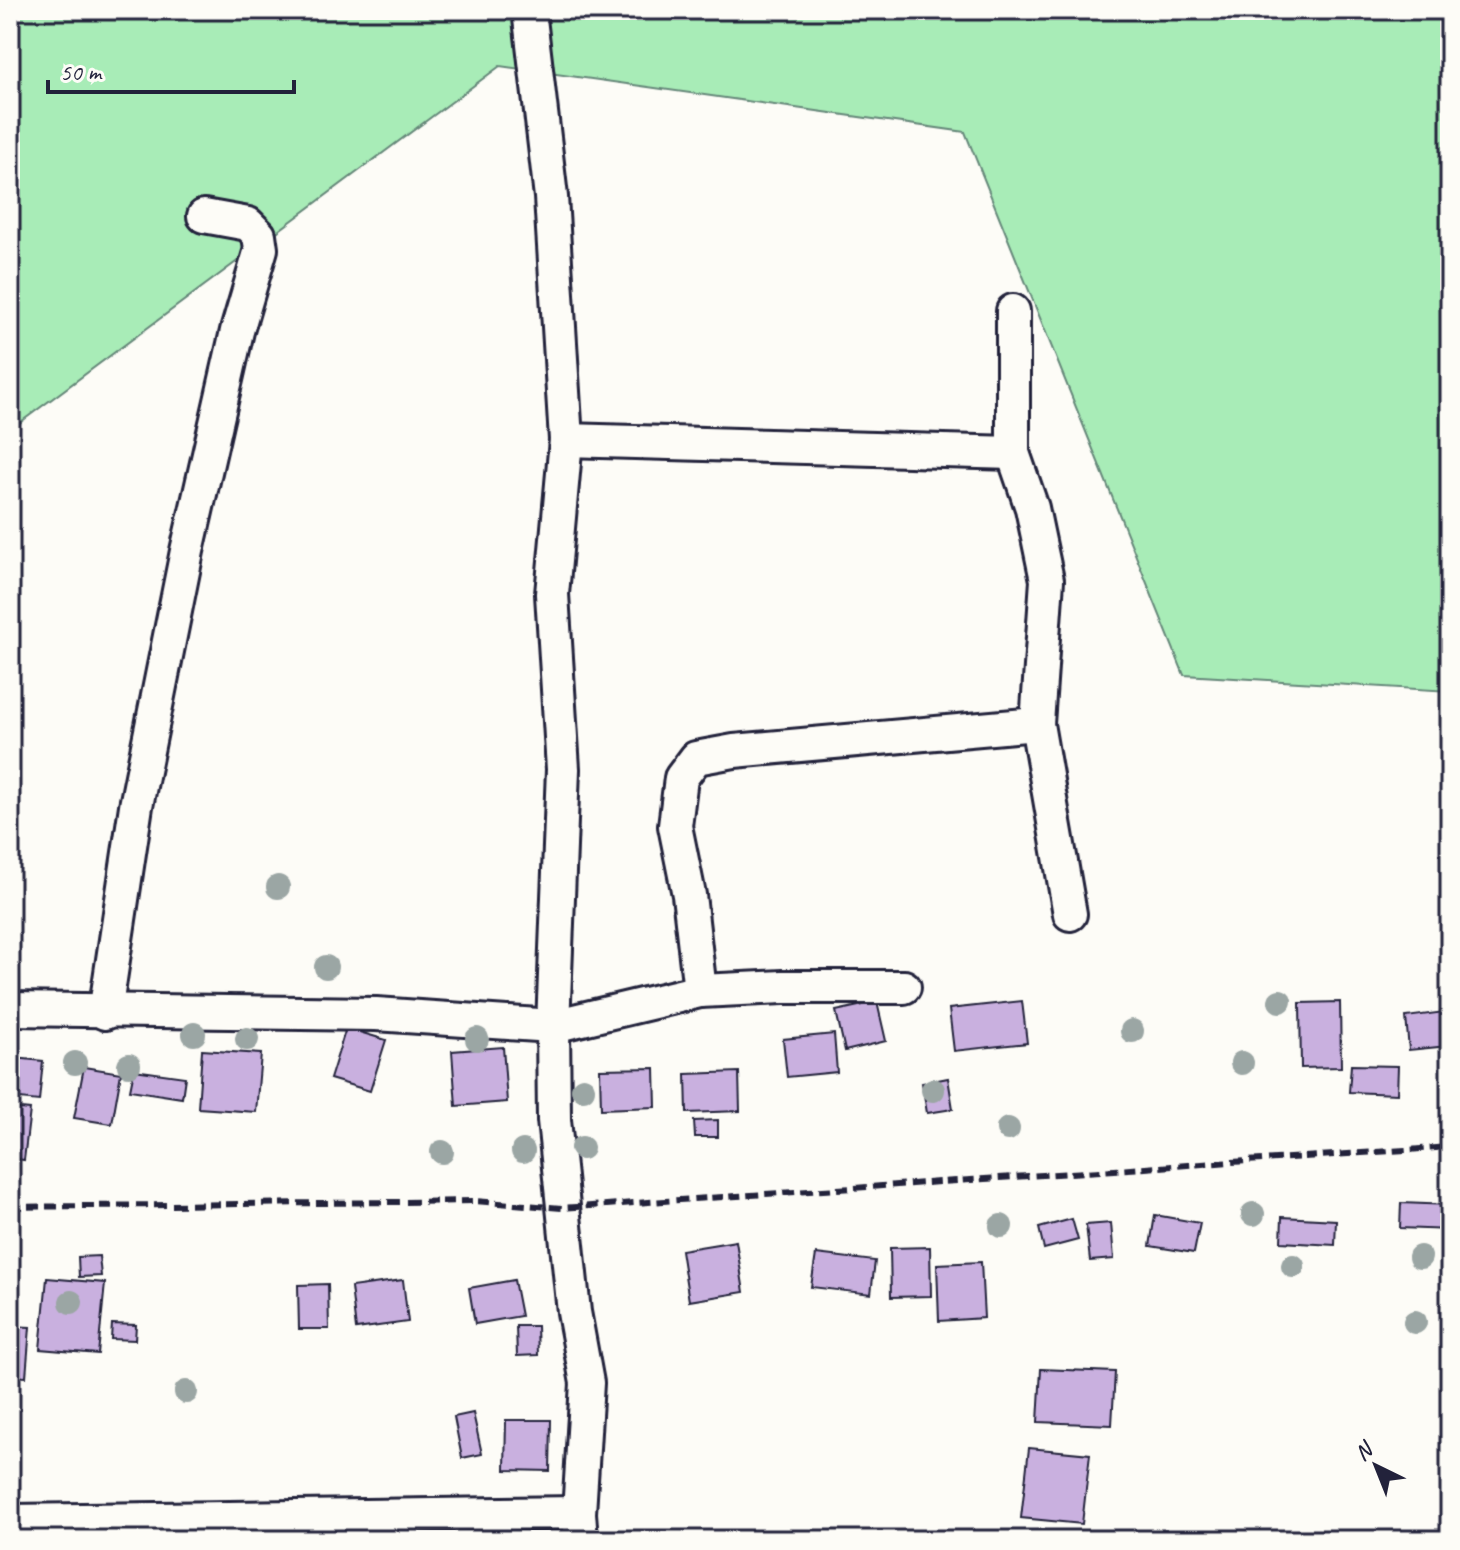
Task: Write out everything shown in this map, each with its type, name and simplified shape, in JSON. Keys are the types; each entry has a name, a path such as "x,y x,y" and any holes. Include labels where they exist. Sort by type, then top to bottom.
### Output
{"street":[{"path":"10,1521 580,1526 587,1383 574,1312 555,1134 553,1026 563,769 552,594 566,440 551,197 529,10"},
{"path":"105,1013 136,806 187,551 237,331 261,249 259,235 248,224 204,216"},
{"path":"1013,311 1013,453 1032,508 1047,580 1037,724 1070,914"},
{"path":"566,440 1013,453"},
{"path":"700,991 689,895 675,826 681,778 696,758 1037,724"},
{"path":"10,1009 105,1013 376,1014 553,1026 700,991 904,987"}],"green space":[{"path":"10,10 1450,10 1450,691 1184,675 965,132 500,66 10,430"}],"building":[{"path":"1022,1001 1027,1043 954,1051 949,1009"},
{"path":"877,1002 886,1041 845,1051 836,1011"},
{"path":"1340,1002 1341,1067 1301,1068 1300,1003"},
{"path":"1444,1012 1448,1046 1409,1050 1406,1017"},
{"path":"346,1028 386,1040 370,1091 330,1079"},
{"path":"834,1034 837,1072 787,1077 783,1039"},
{"path":"503,1047 507,1102 456,1106 452,1051"},
{"path":"202,1050 261,1054 256,1112 198,1108"},
{"path":"14,1058 43,1061 39,1101 10,1098"},
{"path":"1351,1065 1398,1066 1397,1094 1349,1092"},
{"path":"84,1067 121,1073 112,1124 74,1118"},
{"path":"655,1068 656,1107 601,1109 600,1069"},
{"path":"134,1070 185,1077 182,1098 130,1090"},
{"path":"739,1072 740,1111 687,1113 686,1074"},
{"path":"948,1078 953,1109 927,1113 922,1083"},
{"path":"10,1108 30,1110 24,1160 10,1158"},
{"path":"718,1120 718,1137 695,1137 694,1121"},
{"path":"1401,1203 1450,1205 1450,1230 1400,1228"},
{"path":"1155,1215 1200,1223 1194,1253 1150,1246"},
{"path":"1282,1217 1336,1220 1335,1245 1281,1242"},
{"path":"1072,1219 1078,1240 1044,1249 1039,1228"},
{"path":"1111,1223 1114,1259 1090,1261 1086,1225"},
{"path":"736,1241 744,1292 689,1301 681,1250"},
{"path":"930,1247 931,1296 891,1297 890,1248"},
{"path":"816,1254 875,1261 871,1294 811,1287"},
{"path":"99,1256 101,1276 79,1277 78,1257"},
{"path":"981,1262 984,1318 939,1321 937,1264"},
{"path":"47,1278 105,1283 98,1354 40,1349"},
{"path":"403,1280 408,1322 356,1329 351,1287"},
{"path":"514,1280 521,1316 475,1324 469,1288"},
{"path":"328,1284 329,1329 299,1329 298,1285"},
{"path":"112,1324 136,1325 135,1340 111,1339"},
{"path":"10,1326 30,1327 26,1377 10,1376"},
{"path":"516,1326 537,1326 538,1355 517,1356"},
{"path":"1041,1369 1115,1372 1112,1425 1038,1422"},
{"path":"473,1413 482,1454 462,1458 454,1417"},
{"path":"506,1420 551,1420 550,1471 505,1470"},
{"path":"1029,1448 1090,1454 1082,1524 1021,1518"},
{"path":"358,1532 429,1533 429,1540 358,1540"}],"railway":[{"path":"10,1207 475,1201 562,1208 1450,1147"}]}
